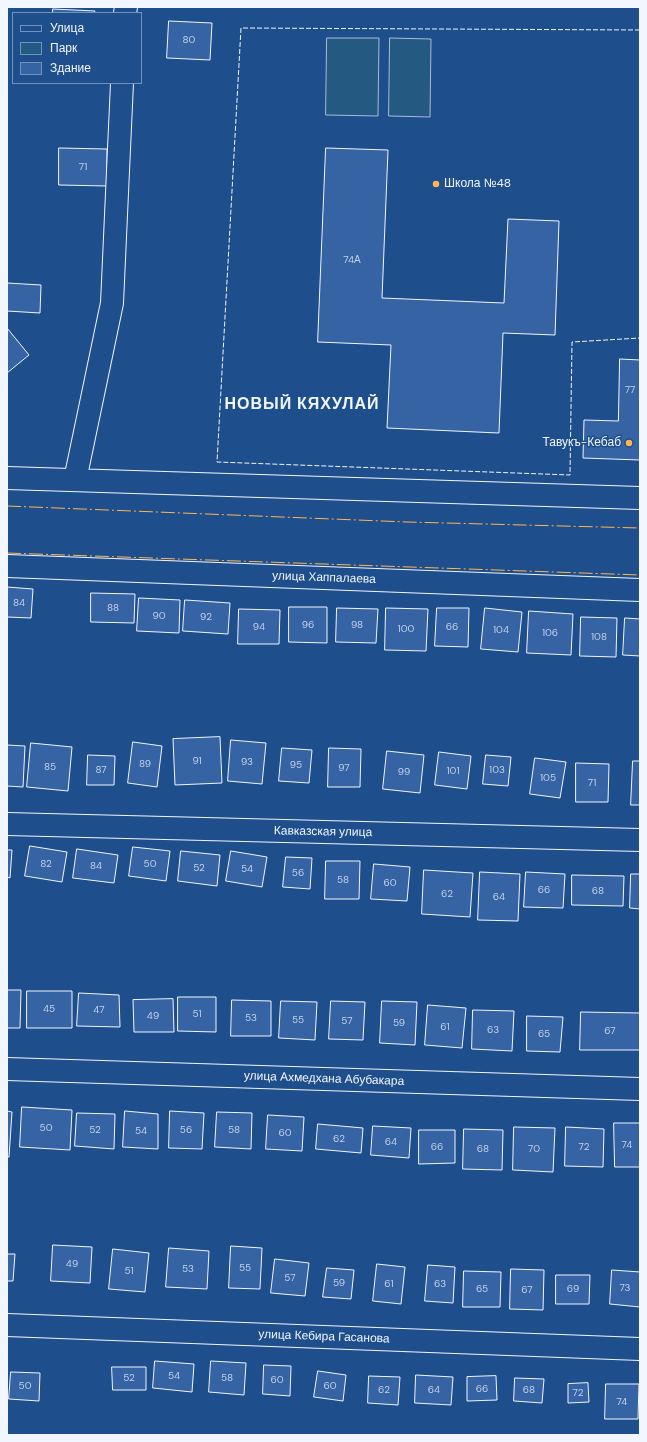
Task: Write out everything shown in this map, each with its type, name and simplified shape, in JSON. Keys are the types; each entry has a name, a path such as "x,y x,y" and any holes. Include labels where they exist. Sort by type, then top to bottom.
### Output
{"street":[{"path":"75,480 112,303 122,84"},
{"path":"7,478 640,498"},
{"name":"улица Хаппалаева","path":"7,566 640,590"},
{"name":"Кавказская улица","path":"7,824 640,840"},
{"name":"улица Ахмедхана Абубакара","path":"7,1069 640,1089"},
{"name":"улица Кебира Гасанова","path":"7,1325 640,1349"}],"green space":[{"path":"327,38 379,38 378,116 326,115"},
{"path":"390,38 431,39 430,117 389,116"}],"building":[{"path":"53,9 95,11 94,12 53,12"},
{"path":"169,21 212,23 210,60 167,58"},
{"path":"59,148 107,149 107,186 59,185"},
{"path":"326,148 388,150 382,298 504,303 508,219 559,221 555,335 503,333 499,433 387,428 391,345 318,342"},
{"path":"7,283 41,285 40,313 7,311"},
{"path":"7,328 29,355 7,373"},
{"path":"620,359 640,360 640,460 583,458 584,420 618,421"},
{"path":"7,587 33,589 31,618 7,617"},
{"path":"91,593 135,594 134,623 91,622"},
{"path":"139,598 180,600 179,633 137,631"},
{"path":"185,600 230,603 228,634 183,631"},
{"path":"289,607 327,607 327,643 289,642"},
{"path":"337,608 378,609 376,643 336,642"},
{"path":"386,608 428,609 426,651 385,650"},
{"path":"437,608 469,608 468,647 435,646"},
{"path":"485,608 522,612 518,652 481,649"},
{"path":"239,609 280,610 279,644 238,644"},
{"path":"529,611 573,614 571,655 527,653"},
{"path":"581,617 617,618 616,657 580,656"},
{"path":"625,618 640,619 640,656 623,655"},
{"path":"220,737 222,783 175,785 173,739"},
{"path":"231,740 266,743 262,784 228,781"},
{"path":"133,742 162,746 157,787 128,783"},
{"path":"31,743 72,747 68,791 27,787"},
{"path":"7,745 25,746 23,787 7,786"},
{"path":"282,748 312,750 309,783 279,781"},
{"path":"329,748 361,749 360,787 328,787"},
{"path":"387,751 424,755 420,793 383,789"},
{"path":"439,752 471,756 467,789 435,785"},
{"path":"88,755 115,756 114,785 87,785"},
{"path":"486,755 511,757 508,786 483,784"},
{"path":"535,758 566,762 560,798 530,794"},
{"path":"633,761 640,761 640,805 631,805"},
{"path":"576,763 609,764 608,802 576,802"},
{"path":"30,846 67,852 62,882 25,876"},
{"path":"133,847 170,851 166,881 129,876"},
{"path":"77,849 118,855 114,883 73,878"},
{"path":"7,850 12,850 10,878 7,877"},
{"path":"181,851 220,855 217,886 178,881"},
{"path":"231,851 267,857 262,887 226,881"},
{"path":"286,857 312,858 310,889 283,887"},
{"path":"326,861 360,861 359,899 325,899"},
{"path":"374,864 410,867 407,901 371,899"},
{"path":"424,870 473,873 470,917 422,914"},
{"path":"480,872 520,874 518,921 478,920"},
{"path":"526,872 565,874 563,908 524,907"},
{"path":"631,874 640,874 640,909 630,908"},
{"path":"572,875 624,876 623,906 572,905"},
{"path":"7,990 21,990 20,1028 7,1028"},
{"path":"27,991 72,991 72,1028 27,1028"},
{"path":"79,993 119,995 120,1027 77,1026"},
{"path":"178,997 216,997 216,1032 178,1031"},
{"path":"173,999 174,1032 134,1032 133,1000"},
{"path":"232,1000 271,1001 271,1036 231,1036"},
{"path":"281,1001 317,1002 315,1040 279,1038"},
{"path":"331,1001 365,1002 363,1040 329,1039"},
{"path":"382,1001 417,1002 415,1045 380,1043"},
{"path":"428,1005 466,1008 462,1048 425,1045"},
{"path":"473,1010 514,1011 512,1051 472,1049"},
{"path":"581,1012 640,1013 640,1050 580,1050"},
{"path":"527,1016 563,1017 560,1052 527,1051"},
{"path":"22,1107 72,1110 70,1150 20,1147"},
{"path":"7,1111 12,1112 9,1157 7,1157"},
{"path":"125,1111 158,1114 158,1149 123,1147"},
{"path":"170,1111 204,1113 202,1149 169,1148"},
{"path":"217,1112 252,1113 251,1149 215,1147"},
{"path":"77,1113 115,1114 114,1149 75,1146"},
{"path":"268,1115 304,1117 302,1151 266,1149"},
{"path":"614,1123 640,1123 640,1167 615,1167"},
{"path":"318,1124 363,1128 361,1153 316,1149"},
{"path":"373,1126 411,1128 409,1158 371,1155"},
{"path":"514,1127 555,1128 553,1172 513,1170"},
{"path":"566,1127 604,1129 603,1167 565,1166"},
{"path":"464,1129 503,1130 502,1170 463,1169"},
{"path":"419,1130 455,1130 455,1163 419,1164"},
{"path":"53,1245 92,1247 90,1283 51,1281"},
{"path":"231,1246 262,1248 260,1289 229,1288"},
{"path":"169,1248 209,1251 207,1289 166,1287"},
{"path":"113,1249 149,1253 145,1292 109,1289"},
{"path":"7,1254 15,1254 13,1281 7,1281"},
{"path":"275,1259 309,1263 305,1296 271,1293"},
{"path":"377,1264 405,1267 401,1304 373,1301"},
{"path":"428,1265 455,1267 453,1303 425,1301"},
{"path":"327,1268 354,1270 351,1299 323,1297"},
{"path":"511,1269 544,1270 543,1310 510,1309"},
{"path":"612,1270 640,1272 640,1307 610,1304"},
{"path":"464,1271 501,1272 500,1307 463,1307"},
{"path":"556,1275 590,1275 589,1304 556,1304"},
{"path":"155,1361 194,1364 192,1392 153,1388"},
{"path":"211,1361 246,1363 244,1395 209,1392"},
{"path":"264,1365 291,1366 290,1396 263,1394"},
{"path":"112,1367 146,1367 146,1390 113,1390"},
{"path":"318,1371 346,1375 343,1401 314,1397"},
{"path":"11,1372 40,1373 39,1401 9,1399"},
{"path":"416,1375 453,1377 451,1405 415,1403"},
{"path":"369,1376 400,1377 398,1405 368,1403"},
{"path":"496,1376 497,1400 467,1401 467,1377"},
{"path":"515,1378 544,1379 542,1403 514,1401"},
{"path":"588,1383 589,1402 568,1403 568,1384"},
{"path":"606,1384 639,1384 638,1419 605,1419"}],"fence":[{"path":"640,30 241,28 217,462 570,475 572,342 640,338"}],"power":[{"path":"7,506 407,522 640,528"},
{"path":"7,553 640,575"}],"place":[{"name":"Школа №48","path":"436,184"},
{"name":"Тавукъ-Кебаб","path":"629,443"}],"district":[{"name":"НОВЫЙ КЯХУЛАЙ","path":"302,405"}]}
